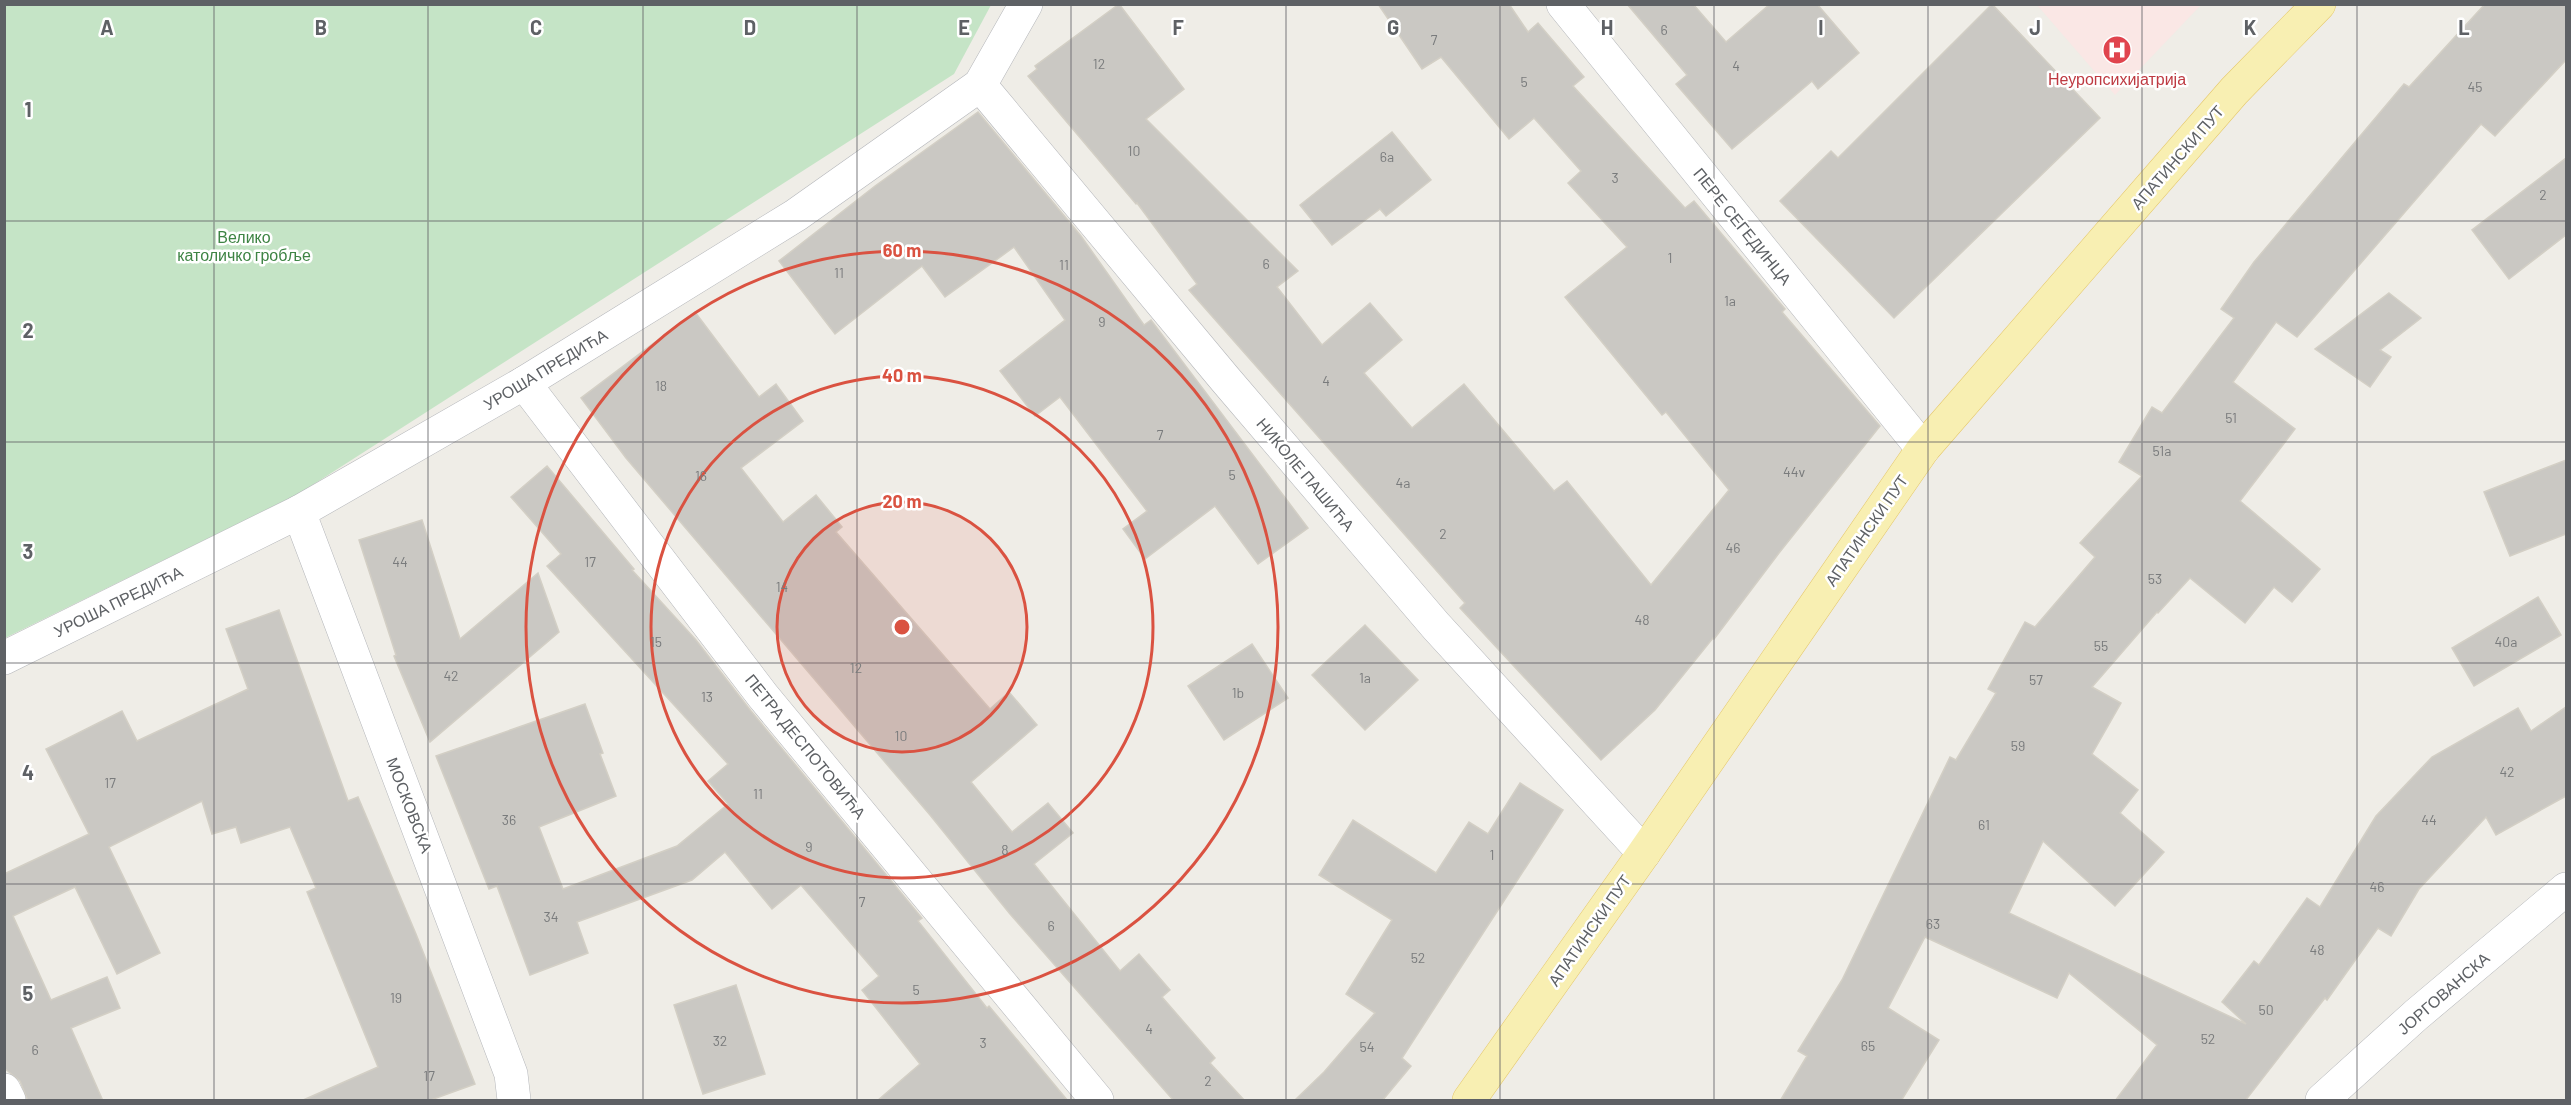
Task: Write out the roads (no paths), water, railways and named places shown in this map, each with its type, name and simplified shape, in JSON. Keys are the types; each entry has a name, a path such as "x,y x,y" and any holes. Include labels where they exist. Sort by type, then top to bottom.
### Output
{"main road":[{"name":"АПАТИНСКИ ПУТ","path":"1469,1101 1644,853 1923,448 2234,91 2319,4"}],"street":[{"name":"УРОША ПРЕДИЋА","path":"4,658 299,512 524,383 796,215 980,85 1026,4"},
{"name":"ПЕРЕ СЕГЕДИНЦА","path":"1563,4 1923,448"},
{"name":"НИКОЛЕ ПАШИЋА","path":"980,85 1225,379 1436,626 1644,853"},
{"name":"ПЕТРА ДЕСПОТОВИЋА","path":"524,383 763,696 1097,1101"},
{"name":"МОСКОВСКА","path":"299,512 512,1074 514,1101"},
{"name":"ЈОРГОВАНСКА","path":"2322,1101 2425,1008 2566,890"},
{"path":"4,1090 9,1101"}],"place":[{"name":"Неуропсихијатрија","path":"2117,50"}],"park label":[{"name":"Велико католичко гробље","path":"244,245"}]}
